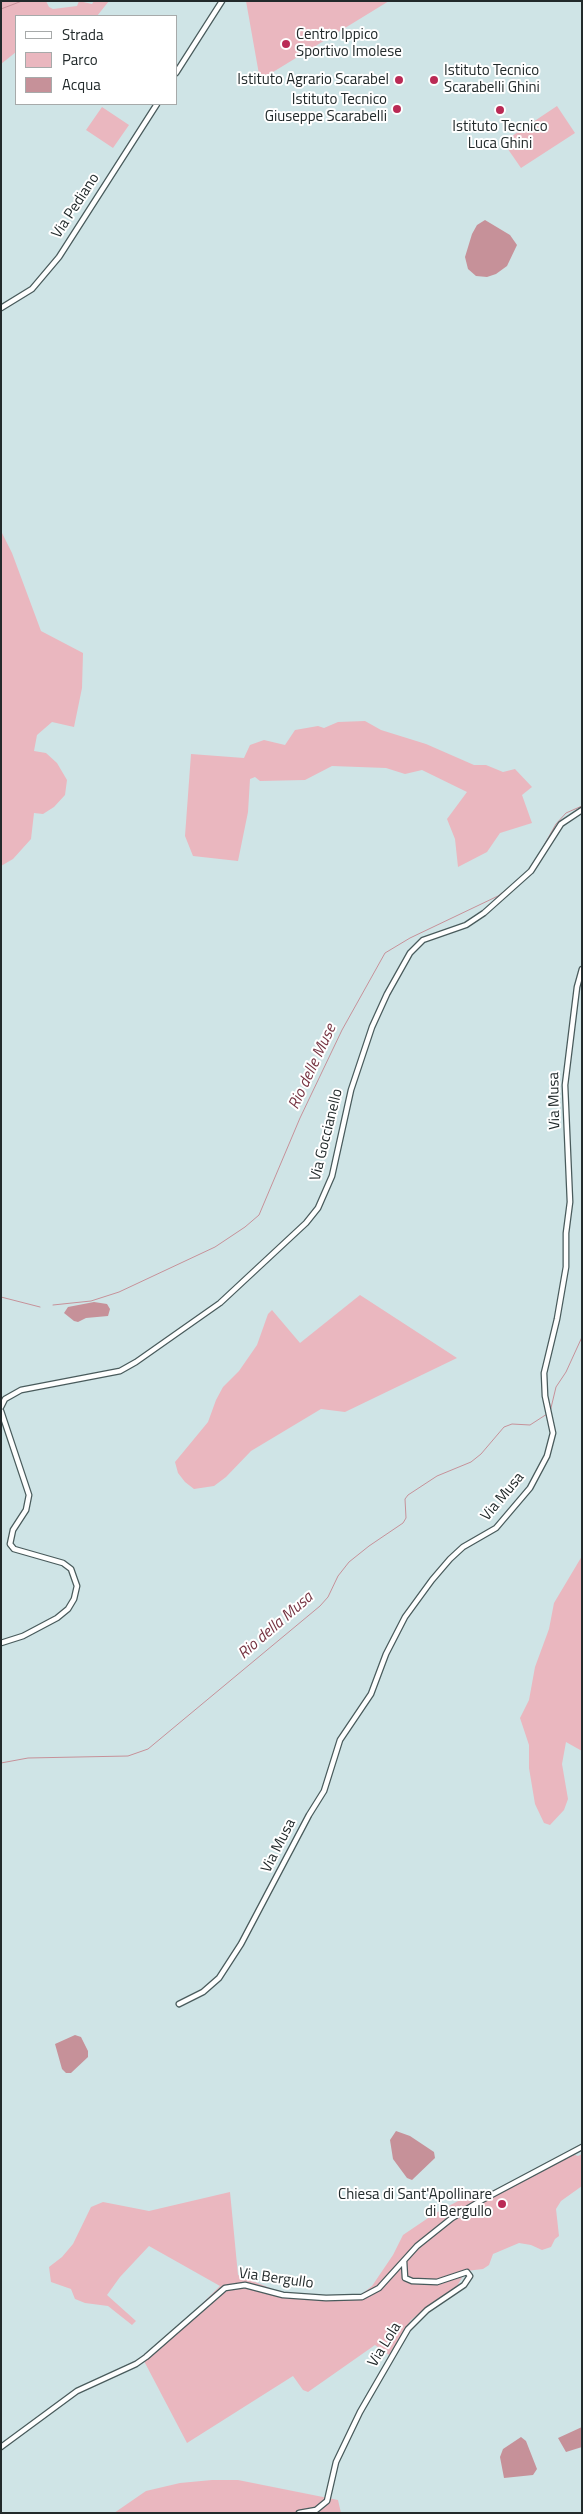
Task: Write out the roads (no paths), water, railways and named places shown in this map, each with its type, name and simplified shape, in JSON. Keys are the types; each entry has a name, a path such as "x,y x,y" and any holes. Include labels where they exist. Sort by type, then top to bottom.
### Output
{"street":[{"path":"178,70 222,1"},
{"name":"Via Pediano","path":"1,308 32,289 59,257 156,105"},
{"name":"Via Goccianello","path":"1,1407 5,1399 21,1390 120,1371 136,1362 220,1303 306,1223 318,1208 332,1176 351,1090 372,1028 387,994 410,953 423,940 466,925 498,901 537,864 561,824 582,810"},
{"name":"Via Musa","path":"179,2004 203,1992 215,1982 239,1949 309,1814 324,1791 340,1740 371,1694 390,1646 411,1609 450,1560 463,1547 496,1528 530,1488 550,1448 553,1433 544,1373 560,1305 566,1268 570,1202 566,1073 577,988 582,969"},
{"path":"1,1411 29,1495 26,1510 13,1530 10,1544 14,1549 63,1563 71,1569 77,1586 74,1599 68,1609 57,1618 23,1636 1,1643"},
{"name":"Via Bergullo","path":"1,2447 77,2391 136,2364 146,2357 225,2288 245,2285 283,2295 326,2298 362,2297 379,2288 417,2246 452,2218 582,2147"},
{"name":"Via Lola","path":"299,2513 316,2510 326,2501 336,2462 360,2412 408,2329 427,2310 464,2285 470,2276 467,2272 437,2282 412,2281 405,2278 403,2274 404,2260"}],"water":[{"path":"485,220 510,235 517,245 507,266 496,274 487,277 476,276 468,269 465,257 472,234 477,225"},
{"path":"94,1302 107,1304 110,1309 108,1316 86,1318 78,1322 64,1313 68,1307"},
{"path":"75,2035 81,2037 88,2051 88,2057 71,2073 66,2073 62,2069 55,2044"},
{"path":"396,2131 410,2136 434,2152 435,2158 412,2180 407,2178 393,2159 390,2140"},
{"path":"582,2427 582,2447 566,2452 558,2438"},
{"path":"521,2437 526,2441 537,2469 533,2475 504,2478 500,2457 503,2449"}],"waterway":[{"path":"1,9 22,1"},
{"name":"Rio delle Muse","path":"538,856 556,824 566,813 582,806"},
{"name":"Rio delle Muse","path":"53,1305 91,1301 119,1292 215,1247 259,1215 300,1118 342,1030 385,953 410,938 498,896 516,882"},
{"name":"Rio delle Muse","path":"1,1297 40,1307"},
{"name":"Rio della Musa","path":"550,1412 556,1387 566,1372 582,1337"},
{"name":"Rio della Musa","path":"1,1763 28,1758 128,1756 148,1749 320,1606 328,1597 338,1576 349,1562 403,1523 406,1518 405,1499 408,1495 437,1476 471,1462 481,1454 504,1427 512,1424 530,1425 547,1414"}],"place":[{"name":"Centro Ippico Sportivo Imolese","path":"286,44"},
{"name":"Istituto Agrario Scarabel","path":"399,80"},
{"name":"Istituto Tecnico Scarabelli Ghini","path":"434,80"},
{"name":"Istituto Tecnico Giuseppe Scarabelli","path":"397,109"},
{"name":"Istituto Tecnico Luca Ghini","path":"500,110"},
{"name":"Chiesa di Sant'Apollinare di Bergullo","path":"502,2204"}]}
